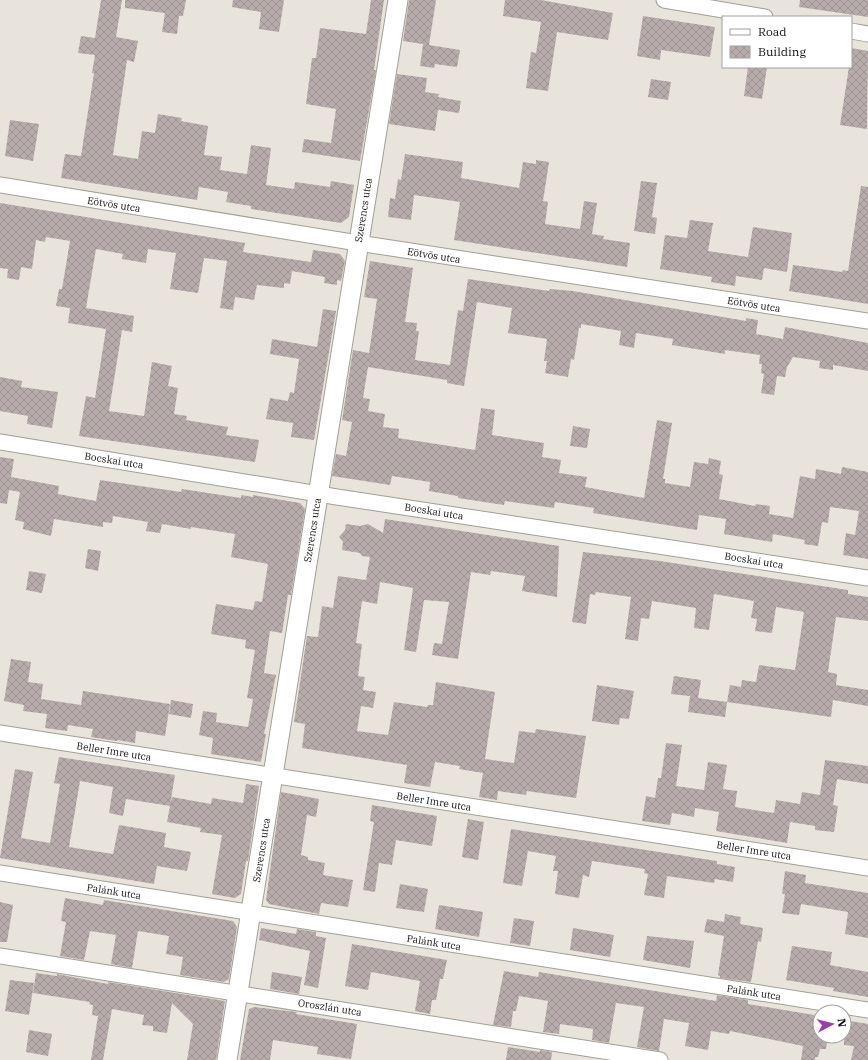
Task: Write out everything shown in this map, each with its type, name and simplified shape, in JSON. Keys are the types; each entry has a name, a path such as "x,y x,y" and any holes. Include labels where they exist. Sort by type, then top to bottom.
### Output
{"street":[{"name":"Szerencs utca","path":"227,1060 398,0"},
{"path":"664,0 759,16"},
{"path":"852,31 868,34"},
{"name":"Eötvös utca","path":"0,185 358,243 868,321"},
{"name":"Bocskai utca","path":"0,442 868,578"},
{"name":"Beller Imre utca","path":"0,733 868,868"},
{"name":"Palánk utca","path":"0,873 868,1010"},
{"name":"Oroszlán utca","path":"0,956 660,1060"}],"building":[{"path":"101,0 122,0 116,37 138,41 134,62 127,60 113,155 138,159 142,131 155,133 158,114 182,118 181,121 208,126 204,155 222,157 220,170 247,174 251,145 271,148 266,185 294,189 295,182 330,187 331,181 354,185 349,217 341,223 251,209 251,206 226,202 228,192 199,187 197,200 61,178 65,154 81,156 94,73 92,73 95,55 78,53 81,36 95,38"},
{"path":"125,0 186,0 183,16 179,16 177,34 162,32 165,13 125,8"},
{"path":"233,0 284,0 279,32 259,29 261,12 232,7"},
{"path":"371,0 384,0 374,70 376,70 360,161 302,152 304,139 331,143 336,109 306,104 312,58 316,58 320,28 366,34"},
{"path":"409,0 436,0 429,45 403,41"},
{"path":"505,0 541,0 613,13 608,40 557,32 548,91 526,88 531,52 536,53 541,22 503,16"},
{"path":"800,0 868,0 868,17 799,7"},
{"path":"643,16 715,27 710,57 661,50 660,60 637,56"},
{"path":"423,44 460,50 457,67 435,64 434,68 420,66"},
{"path":"852,48 868,51 867,129 840,125 849,68 852,68"},
{"path":"748,68 767,68 762,99 744,96"},
{"path":"397,74 427,78 425,92 439,94 438,97 461,101 459,113 438,110 435,131 389,124"},
{"path":"651,79 671,82 668,100 648,97"},
{"path":"10,120 39,124 33,161 5,156"},
{"path":"405,154 463,162 461,178 519,188 523,162 536,164 536,160 549,162 543,201 548,202 545,224 580,229 584,201 597,203 592,234 604,236 603,239 630,243 627,267 454,240 460,202 414,195 411,220 388,217 390,198 395,199 398,179 401,180"},
{"path":"641,181 657,183 652,217 657,218 655,234 634,231"},
{"path":"861,186 868,187 868,304 789,291 793,265 842,272 843,270 848,271"},
{"path":"0,203 245,243 243,252 311,262 313,250 340,254 345,261 341,281 337,280 337,285 324,283 325,277 292,271 290,284 284,283 284,288 257,285 254,300 235,297 233,310 220,308 227,261 204,258 198,293 170,289 176,253 148,249 146,263 122,259 123,254 96,249 86,308 134,316 132,332 122,330 109,411 144,416 152,362 172,366 168,386 178,388 174,414 187,416 186,420 228,427 226,435 259,440 255,462 79,436 86,396 95,398 106,329 68,323 70,308 56,306 59,289 62,289 70,241 46,237 45,242 36,240 32,269 21,267 19,280 7,278 8,269 0,268"},
{"path":"690,220 713,223 708,251 748,257 753,227 792,233 787,272 764,268 762,280 736,276 735,286 711,282 712,277 660,269 665,235 687,238"},
{"path":"370,261 413,268 405,322 417,323 416,331 419,331 415,360 450,365 458,310 463,311 468,279 549,291 550,289 573,291 746,321 746,318 758,320 756,334 783,339 785,327 868,343 868,371 833,365 833,370 819,368 820,361 793,357 787,367 785,377 777,376 774,395 761,393 764,374 761,373 762,364 759,364 760,355 725,350 725,354 672,345 673,339 636,333 634,348 619,345 621,331 581,324 574,360 571,359 568,377 545,373 547,361 544,361 547,339 508,333 512,308 477,302 464,386 447,383 447,380 368,367 363,398 370,399 368,411 385,414 383,427 399,429 398,438 475,450 481,408 495,410 492,435 544,443 542,457 561,460 559,473 587,477 585,487 644,498 657,420 672,423 663,479 665,479 665,483 690,487 694,462 708,464 709,458 721,461 719,474 723,475 719,499 755,506 756,504 770,506 769,514 793,518 800,476 815,479 816,469 841,474 842,467 868,472 868,559 843,555 846,533 855,535 859,511 830,507 828,523 822,522 818,546 804,544 805,540 773,534 772,542 724,534 726,519 699,515 697,530 593,513 594,508 555,502 554,508 505,501 504,505 458,498 458,496 429,491 430,482 392,476 390,485 332,476 336,454 346,456 352,422 342,420 353,350 369,353 377,299 364,297"},
{"path":"323,309 336,311 314,440 291,437 293,423 266,419 270,398 288,401 290,392 294,393 299,359 270,354 272,339 317,347"},
{"path":"0,377 22,381 21,387 58,392 52,428 27,424 28,416 0,411"},
{"path":"573,426 590,429 587,448 570,446"},
{"path":"0,457 14,459 11,477 59,486 58,494 96,501 100,480 181,492 182,489 241,498 241,495 253,497 253,495 300,503 305,509 291,595 288,595 282,633 270,631 264,673 276,675 264,734 266,734 261,762 211,754 213,738 199,735 203,711 217,713 216,722 248,727 253,699 247,698 255,650 245,648 246,640 211,634 216,604 253,610 255,601 262,602 268,564 231,557 235,534 191,527 191,529 162,524 160,533 146,531 148,522 113,516 112,523 103,522 103,527 54,519 51,536 23,529 24,522 15,520 20,492 9,490 7,504 0,503"},
{"path":"385,519 559,546 557,597 522,591 525,576 491,571 490,575 471,572 458,659 432,655 434,643 442,644 449,602 424,600 416,652 404,650 413,588 380,582 377,604 362,601 356,643 362,644 358,676 365,677 363,690 376,692 373,708 361,706 357,731 388,735 394,702 427,707 428,705 433,705 436,682 495,692 485,759 514,763 519,731 535,733 536,729 586,736 576,798 527,791 526,795 498,791 497,800 479,797 483,773 459,769 460,766 435,762 430,787 404,783 407,765 302,748 305,724 294,722 307,636 318,637 322,606 333,608 338,576 366,580 370,557 362,556 360,553 342,550 343,542 339,537 345,530 346,524 360,526 368,524 383,533"},
{"path":"88,549 101,551 98,571 85,568"},
{"path":"583,552 660,561 848,590 848,594 868,597 868,621 836,617 828,672 837,674 836,685 868,690 868,706 833,700 831,717 727,702 730,685 741,687 742,680 756,682 759,665 795,670 804,612 776,607 772,633 755,631 757,619 751,618 754,601 714,594 709,630 694,628 696,608 652,601 649,619 641,618 638,641 625,639 631,597 596,592 595,595 590,594 586,624 572,622"},
{"path":"29,571 46,574 42,593 26,590"},
{"path":"11,659 31,662 28,682 43,684 41,699 81,705 83,691 170,704 165,736 136,731 135,743 91,737 93,729 68,725 67,731 45,728 47,714 23,711 24,705 4,701"},
{"path":"674,676 701,680 698,698 727,702 725,717 688,712 690,696 671,694"},
{"path":"597,685 634,691 629,719 620,718 619,725 592,721"},
{"path":"171,700 193,704 191,718 169,714"},
{"path":"666,743 682,745 676,786 704,790 708,762 727,765 723,789 737,791 735,807 774,813 776,800 800,804 802,792 820,795 825,760 868,766 868,784 837,779 833,805 838,806 834,832 815,830 815,826 790,822 787,843 716,831 719,812 695,808 694,817 672,813 670,825 642,821 646,796 655,798 658,778 661,778"},
{"path":"59,757 175,775 170,805 172,797 211,804 212,798 243,803 246,784 259,786 248,861 246,861 241,894 235,898 212,894 222,835 200,832 201,828 167,822 170,806 126,799 123,816 109,813 113,787 80,781 69,847 113,854 119,825 166,833 164,847 191,852 187,871 157,866 154,884 0,858 15,769 33,772 21,838 50,843 60,784 54,783"},
{"path":"281,792 319,799 316,817 307,815 301,855 308,857 308,860 325,863 323,875 353,880 348,907 321,903 319,914 269,904 266,900"},
{"path":"372,805 437,816 432,846 396,840 392,865 379,863 375,892 363,890 374,822 370,821"},
{"path":"468,819 484,822 478,860 462,857"},
{"path":"511,829 717,861 717,864 735,867 733,882 715,879 714,883 667,876 664,898 644,895 648,874 644,873 645,869 592,861 589,877 583,875 579,898 555,894 558,871 553,871 556,856 528,851 522,886 503,883"},
{"path":"785,871 806,875 805,883 868,893 868,938 845,934 848,912 801,904 799,915 782,913 785,894 782,894"},
{"path":"400,884 428,889 424,912 396,908"},
{"path":"65,898 103,905 104,900 233,921 237,927 229,979 224,982 180,975 183,957 166,954 169,936 138,931 132,968 111,964 116,935 90,931 84,960 60,956 66,922 61,921"},
{"path":"0,902 13,905 7,942 0,942"},
{"path":"439,905 483,912 479,937 435,929"},
{"path":"725,914 741,917 740,924 763,928 761,942 758,941 751,982 720,978 718,975 724,936 704,932 707,919 724,922"},
{"path":"514,918 534,921 530,946 510,943"},
{"path":"261,928 296,934 297,929 316,932 316,936 326,938 318,988 304,985 310,951 259,940"},
{"path":"573,928 614,935 610,957 570,950"},
{"path":"647,936 694,941 690,968 643,960"},
{"path":"352,944 447,960 443,979 440,979 436,1000 432,1000 430,1014 415,1011 420,981 371,972 368,990 345,986"},
{"path":"792,946 832,952 830,965 868,972 868,997 833,991 834,988 786,980"},
{"path":"504,971 538,977 539,972 716,1001 717,995 748,1000 748,1004 812,1015 812,1044 827,1044 826,1049 820,1049 818,1057 815,1057 815,1060 801,1060 803,1046 730,1031 729,1034 711,1031 708,1050 685,1046 689,1023 664,1019 659,1051 637,1047 644,1007 616,1003 609,1043 592,1040 593,1029 560,1024 559,1034 543,1032 548,1001 519,996 516,1011 513,1011 511,1027 493,1025"},
{"path":"272,972 302,977 299,994 270,989"},
{"path":"36,973 57,976 57,974 108,984 108,982 225,1001 216,1060 187,1060 193,1024 172,1003 167,1033 153,1031 153,1026 142,1025 144,1015 112,1009 103,1060 91,1060 98,1016 92,1015 93,1005 89,1004 90,1002 33,993"},
{"path":"10,980 34,983 29,1015 5,1011"},
{"path":"254,1007 297,1012 296,1014 357,1024 351,1059 317,1054 318,1047 273,1040 270,1060 240,1060 249,1009"},
{"path":"852,1021 868,1024 868,1060 851,1060 854,1046 844,1045 852,1044"},
{"path":"29,1030 52,1034 48,1056 26,1052"},
{"path":"508,1047 540,1052 540,1050 552,1052 551,1060 506,1060"}]}
